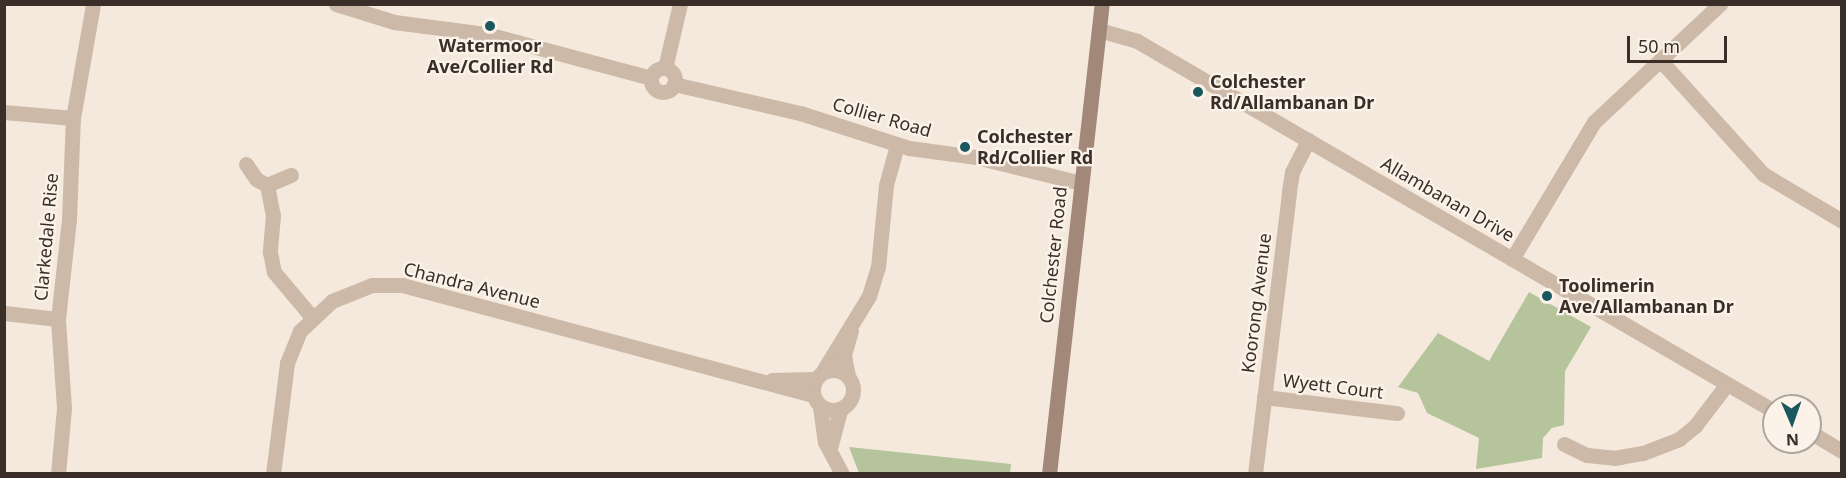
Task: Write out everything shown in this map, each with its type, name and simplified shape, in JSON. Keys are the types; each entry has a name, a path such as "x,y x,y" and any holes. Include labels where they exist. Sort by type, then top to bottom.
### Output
{"main road":[{"name":"Colchester Road","path":"1049,474 1102,4"}],"street":[{"name":"Clarkedale Rise","path":"58,474 64,408 58,319 69,220 73,118 93,4"},
{"path":"336,4 394,22 487,34 651,78 660,92 674,84 672,72 665,68 654,71 651,78"},
{"path":"665,68 680,4"},
{"path":"1512,259 1593,122 1720,4"},
{"name":"Allambanan Drive","path":"1100,30 1137,41 1762,404"},
{"path":"1661,61 1763,174 1842,221"},
{"name":"Collier Road","path":"674,84 800,113 897,145 976,157 1081,183"},
{"path":"4,112 73,118"},
{"name":"Koorong Avenue","path":"1255,474 1289,190 1292,172 1308,140"},
{"path":"842,474 822,430 817,401 819,375 833,349 852,325 869,296 878,267 886,185 897,145"},
{"path":"246,164 256,179 267,184 291,175"},
{"path":"267,184 273,215 270,252 274,272 311,316"},
{"name":"Chandra Avenue","path":"273,474 287,363 296,338 311,316 358,288 402,285 754,380 817,401"},
{"path":"4,313 58,319"},
{"path":"830,448 840,410 853,395 844,355 852,325"},
{"path":"819,375 836,370 848,376"},
{"name":"Chandra Avenue","path":"754,380 819,375"},
{"path":"1564,444 1587,454 1614,459 1643,453 1679,439 1695,426 1726,384"},
{"name":"Wyett Court","path":"1264,397 1397,413"},
{"path":"817,401 840,410"},
{"path":"1822,440 1842,452"}],"green space":[{"path":"1529,292 1591,327 1565,371 1564,425 1552,428 1543,438 1542,458 1476,469 1479,438 1427,413 1418,393 1398,387 1438,333 1489,361"},
{"path":"849,447 1011,464 1010,473 859,473"}],"place":[{"name":"Watermoor Ave/Collier Rd","path":"490,26"},
{"name":"Colchester Rd/Allambanan Dr","path":"1198,92"},
{"name":"Colchester Rd/Collier Rd","path":"965,147"},
{"name":"Toolimerin Ave/Allambanan Dr","path":"1547,296"}]}
